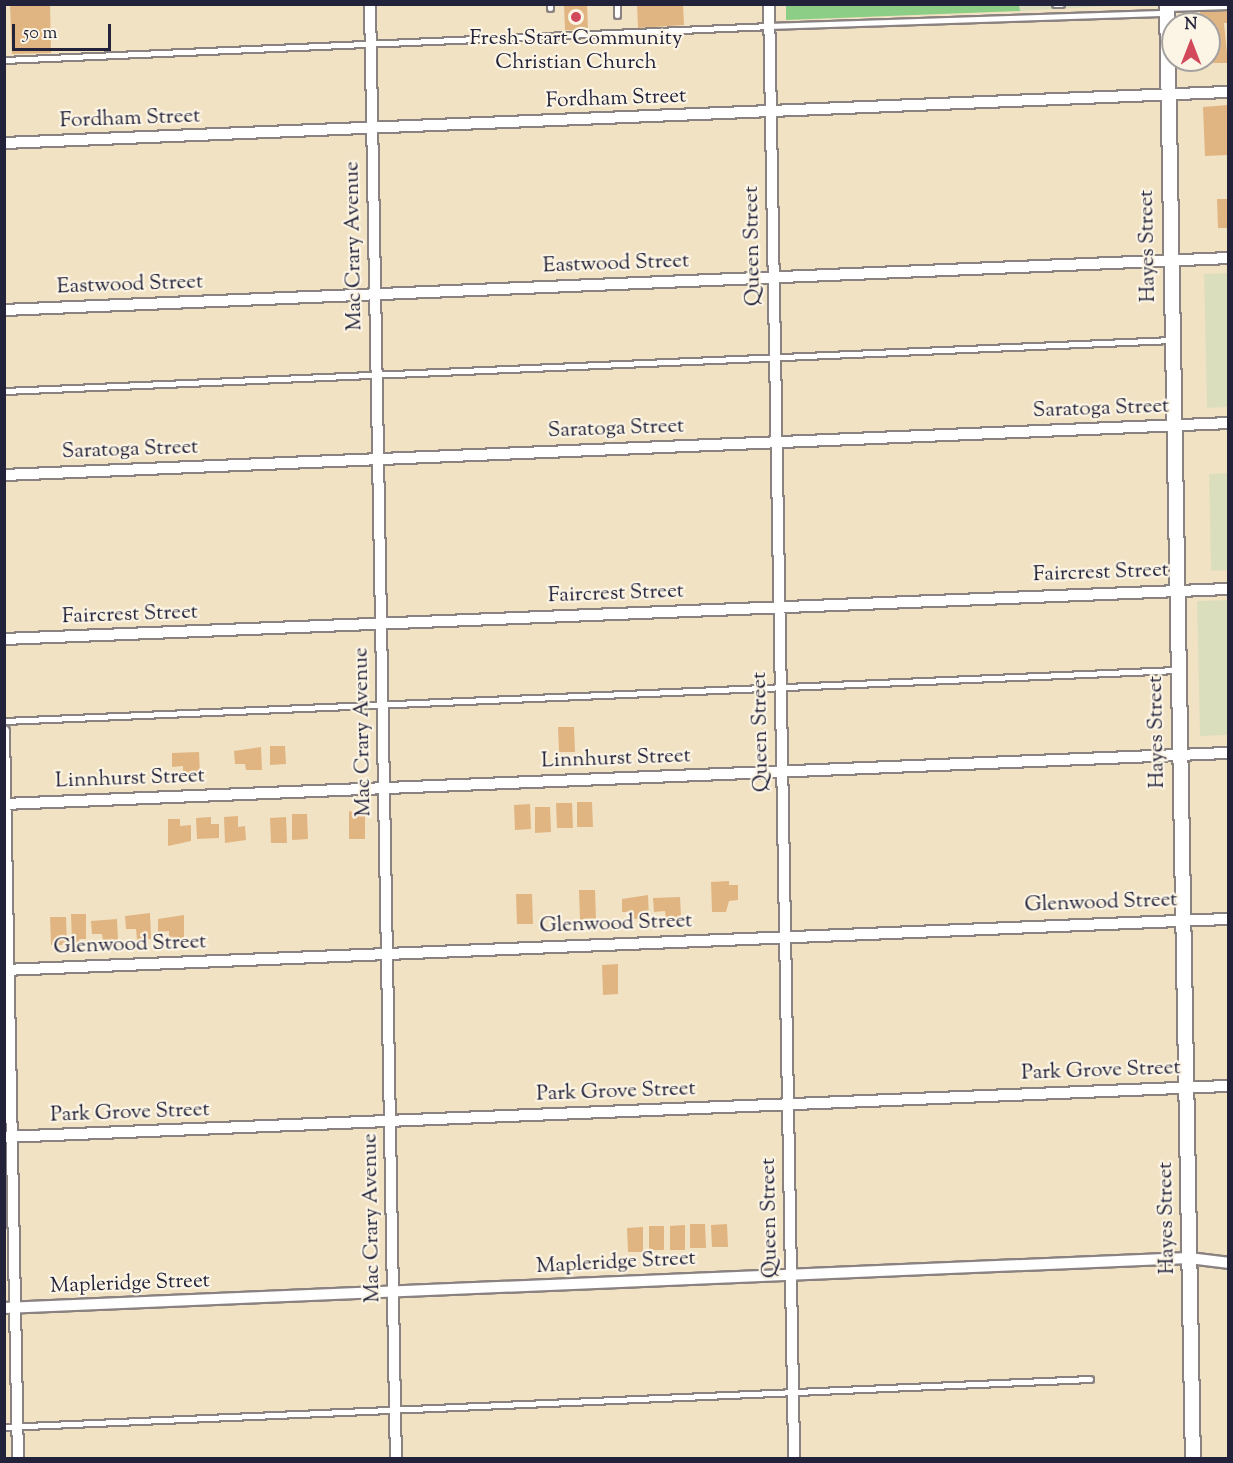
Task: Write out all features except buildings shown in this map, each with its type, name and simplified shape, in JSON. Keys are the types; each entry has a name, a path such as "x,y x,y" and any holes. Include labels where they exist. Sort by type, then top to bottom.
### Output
{"street":[{"name":"Mac Crary Avenue","path":"370,4 396,1458"},
{"name":"Queen Street","path":"769,4 772,277 795,1458"},
{"name":"Hayes Street","path":"1167,8 1170,340 1193,1458"},
{"name":"Fordham Street","path":"4,143 770,112 1168,92 1228,92"},
{"name":"Eastwood Street","path":"4,310 1228,258"},
{"name":"Saratoga Street","path":"4,474 1228,423"},
{"name":"Faircrest Street","path":"4,639 1228,588"},
{"path":"4,732 10,1308 18,1458"},
{"name":"Linnhurst Street","path":"5,804 1228,753"},
{"name":"Glenwood Street","path":"7,970 1228,919"},
{"name":"Park Grove Street","path":"8,1137 1228,1086"},
{"name":"Mapleridge Street","path":"10,1308 1189,1258 1228,1263"}],"lane":[{"path":"617,4 617,15"},
{"path":"1055,4 1061,4"},
{"path":"4,60 1228,6"},
{"path":"4,391 1170,340"},
{"path":"4,721 1177,670"},
{"path":"4,1427 395,1412 1090,1379"}],"shaded area":[{"path":"1145,4 1020,11 1019,5"},
{"path":"1228,273 1228,407 1207,408 1204,274"},
{"path":"1228,473 1228,570 1211,571 1209,474"},
{"path":"1228,600 1228,735 1200,736 1197,601"}],"green space":[{"path":"1019,4 1020,11 786,20 786,5"}],"place":[{"name":"Fresh Start Community Christian Church","path":"576,17"}]}
